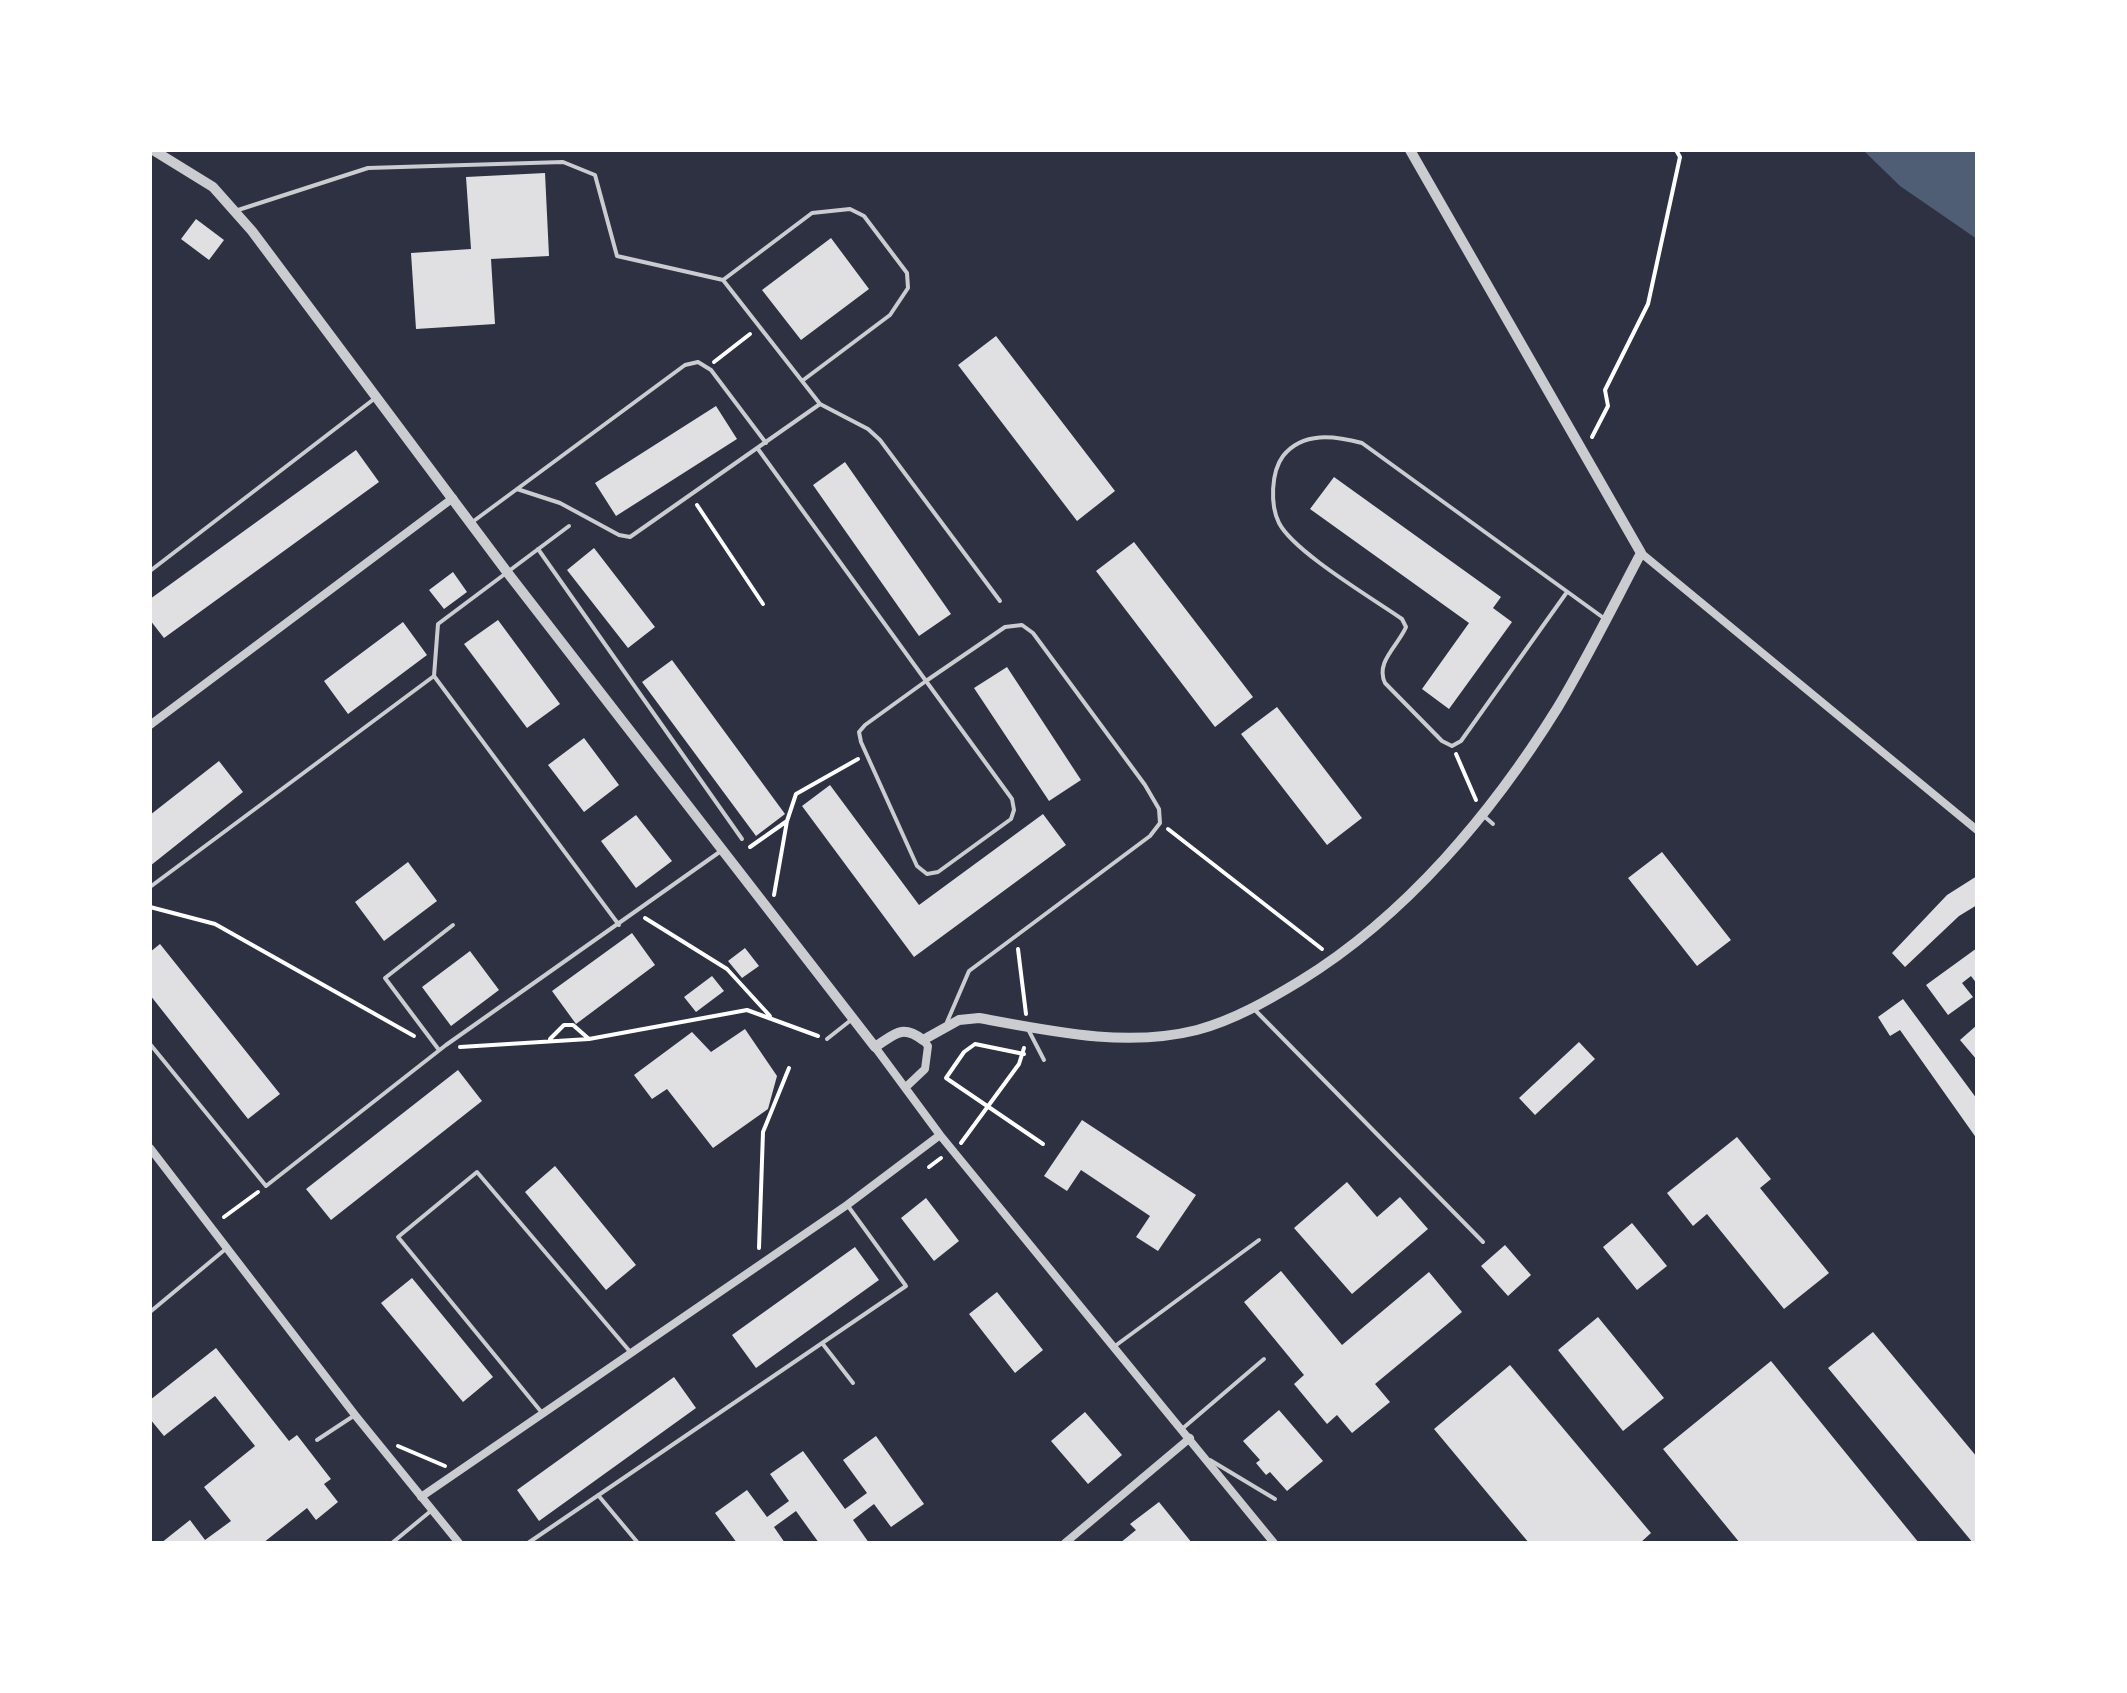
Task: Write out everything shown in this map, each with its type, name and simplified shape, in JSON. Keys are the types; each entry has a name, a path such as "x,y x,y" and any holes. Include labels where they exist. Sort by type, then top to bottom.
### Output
{"street":[{"path":"153,150 213,187 235,211 940,1135 1274,1543"},
{"path":"1410,150 1641,553 1977,830"},
{"path":"150,725 452,498"},
{"path":"924,1040 960,1020 979,1018 1120,1039 1196,1030 1254,1009 1335,959 1393,909 1482,814 1510,778 1559,705 1641,553"},
{"path":"875,1047 899,1031 912,1031 924,1040 928,1046 924,1068 906,1087"},
{"path":"421,1497 847,1205 940,1135"},
{"path":"150,1148 459,1543"},
{"path":"1065,1543 1190,1438"}],"lane":[{"path":"235,211 368,168 563,162 595,175 616,256 723,280 820,404 868,429 880,440 1000,601"},
{"path":"723,280 812,213 850,209 864,216 906,273 908,288 890,315 802,381"},
{"path":"471,522 685,365 698,362 711,370 766,443"},
{"path":"150,571 378,396"},
{"path":"517,489 560,503 619,535 630,537 820,404"},
{"path":"1567,592 1461,741 1452,746 1442,741 1384,683 1380,673 1406,627 1402,619 1293,541 1278,522 1273,497 1275,470 1296,443 1312,438 1340,437 1362,443 1605,619"},
{"path":"758,449 926,682 1012,799 1011,819 938,872 927,874 917,866 866,754 860,732 865,725 926,682 1005,626 1022,626 1033,633 1145,784 1158,809 1160,823 1150,836 968,971 945,1026"},
{"path":"569,526 438,624 434,676 618,925"},
{"path":"538,549 742,839"},
{"path":"150,887 434,676"},
{"path":"1482,814 1493,824"},
{"path":"150,1044 266,1186 439,1050 721,851"},
{"path":"439,1050 385,978 452,925"},
{"path":"1254,1009 1484,1242"},
{"path":"828,1039 853,1018"},
{"path":"1026,1027 1044,1060"},
{"path":"543,1414 398,1236 477,1172 632,1354"},
{"path":"528,1543 906,1286 847,1205"},
{"path":"1114,1346 1258,1240"},
{"path":"150,1312 228,1248"},
{"path":"822,1343 853,1383"},
{"path":"1182,1429 1264,1359"},
{"path":"317,1440 356,1414"},
{"path":"1204,1456 1275,1499"},
{"path":"598,1496 638,1543"},
{"path":"392,1543 432,1510"}],"path":[{"path":"1584,453 1608,406 1605,390 1648,304 1680,157 1676,150"},
{"path":"729,351 752,333"},
{"path":"691,496 763,604"},
{"path":"1452,746 1482,814"},
{"path":"770,913 796,794 866,754"},
{"path":"730,863 788,821"},
{"path":"1160,823 1335,959"},
{"path":"150,907 215,924 439,1050"},
{"path":"636,912 726,969 774,1020"},
{"path":"1026,1027 1025,987 1017,954 1022,936 1036,922"},
{"path":"446,1045 470,1049 589,1039 747,1010 828,1039"},
{"path":"548,1040 564,1025 573,1025 589,1039"},
{"path":"929,1166 966,1140 990,1108 1024,1054 975,1044 964,1052 946,1078 990,1108 1043,1144"},
{"path":"759,1264 763,1132 789,1068"},
{"path":"224,1217 266,1186"},
{"path":"372,1434 458,1472"}],"water":[{"path":"1863,150 1977,150 1977,239 1900,186"}],"building":[{"path":"545,173 549,256 491,259 495,324 416,329 411,253 471,249 466,177"},
{"path":"196,219 224,240 209,260 181,239"},
{"path":"831,238 869,289 801,340 762,290"},
{"path":"996,336 1115,491 1077,521 958,365"},
{"path":"716,406 737,439 616,516 595,483"},
{"path":"356,450 379,482 164,638 150,620 150,599"},
{"path":"845,462 951,614 919,636 813,485"},
{"path":"1334,477 1501,597 1493,608 1512,622 1449,709 1422,689 1469,623 1310,509"},
{"path":"1134,542 1253,697 1215,727 1096,571"},
{"path":"594,548 655,627 628,648 567,570"},
{"path":"453,572 467,592 444,609 429,590"},
{"path":"498,620 560,704 527,728 464,644"},
{"path":"403,622 427,655 348,714 324,681"},
{"path":"672,660 785,814 756,836 642,682"},
{"path":"1007,667 1081,780 1049,801 974,688"},
{"path":"1277,707 1362,818 1327,845 1241,734"},
{"path":"584,738 619,785 584,812 548,765"},
{"path":"219,761 243,792 150,866 150,815"},
{"path":"830,785 919,905 1043,814 1066,845 914,957 802,806"},
{"path":"636,815 672,861 636,888 601,841"},
{"path":"1662,852 1731,940 1697,966 1628,878"},
{"path":"408,862 437,901 384,941 355,902"},
{"path":"1977,876 1977,905 1959,916 1905,967 1892,953 1947,895"},
{"path":"632,933 655,965 576,1024 552,991"},
{"path":"160,944 280,1094 248,1119 150,995 150,952"},
{"path":"745,948 759,966 742,978 728,961"},
{"path":"1977,948 1977,984 1971,976 1962,983 1973,997 1948,1015 1926,985"},
{"path":"470,951 499,990 451,1026 422,987"},
{"path":"712,976 724,991 696,1012 684,997"},
{"path":"1903,999 1977,1099 1977,1139 1900,1030 1890,1036 1878,1017"},
{"path":"1977,1025 1977,1060 1960,1040"},
{"path":"745,1029 777,1076 768,1109 713,1148 667,1089 652,1099 634,1075 692,1032 711,1052"},
{"path":"1579,1042 1595,1059 1535,1115 1519,1098"},
{"path":"458,1070 482,1101 331,1220 306,1189"},
{"path":"1082,1120 1196,1195 1158,1251 1136,1237 1150,1216 1081,1170 1067,1191 1044,1176"},
{"path":"1737,1137 1771,1179 1760,1188 1829,1273 1784,1309 1707,1214 1693,1226 1667,1193"},
{"path":"555,1166 636,1265 606,1290 525,1192"},
{"path":"1347,1182 1377,1217 1400,1197 1428,1229 1352,1294 1294,1228"},
{"path":"926,1198 959,1241 934,1261 901,1218"},
{"path":"1632,1223 1667,1266 1637,1290 1603,1247"},
{"path":"1505,1245 1531,1275 1508,1296 1481,1266"},
{"path":"855,1247 879,1280 756,1368 732,1335"},
{"path":"1281,1271 1342,1345 1429,1272 1462,1312 1375,1384 1390,1402 1352,1433 1337,1415 1327,1424 1294,1384 1304,1375 1244,1302"},
{"path":"412,1278 493,1377 463,1402 381,1303"},
{"path":"997,1292 1043,1350 1015,1373 969,1314"},
{"path":"1598,1317 1664,1398 1623,1431 1558,1350"},
{"path":"1873,1332 1977,1457 1977,1543 1973,1543 1828,1368"},
{"path":"216,1348 289,1441 297,1435 331,1479 324,1484 338,1502 316,1520 307,1508 263,1543 161,1543 190,1520 205,1540 231,1521 204,1487 255,1446 215,1396 164,1436 150,1419 150,1400"},
{"path":"1771,1361 1919,1543 1740,1543 1663,1449"},
{"path":"1510,1365 1651,1533 1640,1543 1529,1543 1434,1429"},
{"path":"674,1377 696,1408 539,1521 517,1490"},
{"path":"1279,1410 1323,1461 1287,1491 1270,1472 1266,1475 1256,1463 1260,1460 1243,1441"},
{"path":"1085,1412 1122,1455 1088,1484 1051,1441"},
{"path":"876,1436 924,1504 891,1527 874,1504 853,1520 869,1543 819,1543 796,1511 774,1527 785,1543 737,1543 715,1513 747,1490 767,1517 789,1501 770,1474 803,1451 845,1509 867,1493 843,1460"},
{"path":"1159,1502 1192,1543 1120,1543 1136,1530 1130,1524"}]}
